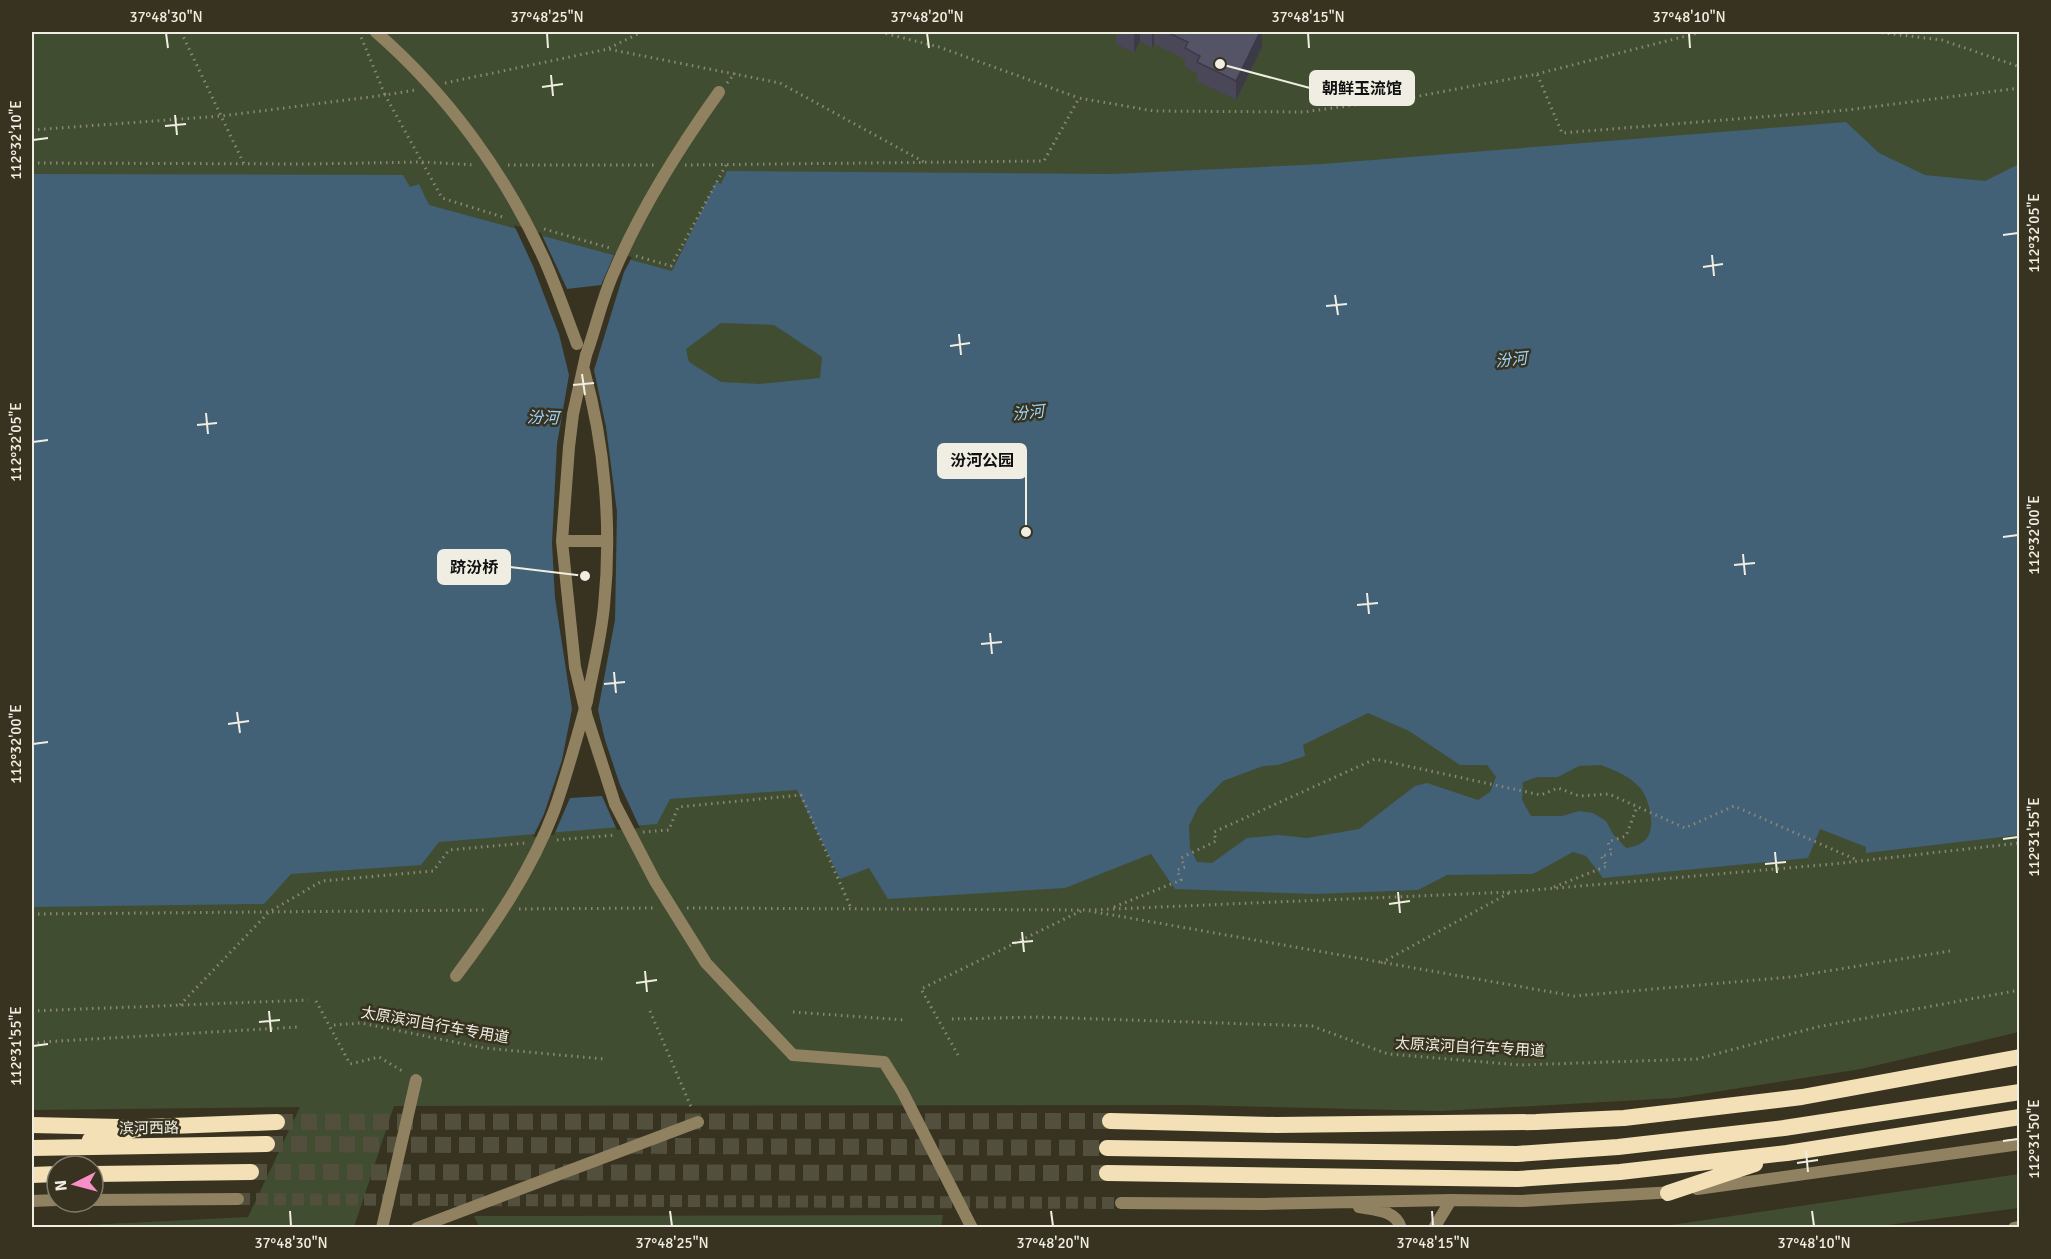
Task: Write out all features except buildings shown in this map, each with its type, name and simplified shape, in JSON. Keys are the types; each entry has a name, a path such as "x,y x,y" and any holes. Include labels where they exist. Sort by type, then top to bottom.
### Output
{"highway":[{"path":"1110,1121 1287,1125 1536,1122 1624,1118 1802,1097 2019,1057"},
{"path":"1107,1148 1517,1154 1618,1147 1784,1128 2019,1092"},
{"path":"1107,1173 1518,1179 1620,1172 1787,1153 2019,1117"},
{"path":"32,1125 145,1127 277,1122"},
{"path":"59,1147 145,1127"},
{"name":"滨河西路","path":"32,1148 267,1144"},
{"path":"1668,1193 1787,1153"},
{"path":"105,1174 251,1172"}],"street":[{"path":"376,32 415,67 465,127 505,187 543,258 577,344 592,403 603,484 607,541 600,641 587,701 554,812 524,875 488,934 456,976"},
{"path":"719,92 658,186 613,273 586,355 568,447 562,542 575,667 597,750 615,804 655,881 706,963 793,1055 884,1062 902,1091 971,1227"},
{"path":"562,542 607,541"},
{"path":"382,1227 416,1080"},
{"path":"421,1226 698,1122"},
{"path":"1121,1203 1522,1201 1668,1193 2019,1144"},
{"path":"105,1200 238,1198"},
{"path":"1434,1227 1451,1200"},
{"path":"1329,1202 1392,1214 1401,1227"},
{"path":"2014,1227 2019,1227"}],"path":[{"path":"181,32 244,164"},
{"path":"359,32 385,95 442,198 515,220"},
{"path":"436,86 608,49 642,32"},
{"path":"880,32 939,47 1079,98 1154,111 1304,112 1419,96 1537,74 1699,32"},
{"path":"1876,32 1942,40 2019,67"},
{"path":"608,49 780,83 925,162"},
{"path":"1537,74 1562,134 1847,110 2019,88"},
{"path":"32,129 222,116 424,88"},
{"path":"678,165 1044,160 1079,98"},
{"path":"32,163 423,162 478,165"},
{"path":"501,165 655,165"},
{"path":"626,253 671,266 726,165"},
{"path":"537,227 615,250"},
{"path":"1110,909 1181,880 1177,870 1185,867 1181,858 1216,840 1214,832 1374,759 1541,795 1558,788 1579,796 1609,794 1685,828 1734,806 1859,861"},
{"path":"634,833 669,830 678,807 801,795 851,908"},
{"path":"1549,888 1607,866 1602,856 1612,854 1608,842 1626,836 1637,807"},
{"path":"553,840 622,834"},
{"path":"180,1005 269,912 321,881 433,871 449,850 530,842"},
{"path":"685,908 1084,910 1511,892 1859,861 2019,843"},
{"path":"1381,963 1511,892"},
{"path":"519,909 661,908"},
{"path":"32,914 495,910"},
{"path":"958,1056 921,989 1084,910 1574,996 1791,977 1950,951"},
{"name":"太原滨河自行车专用道","path":"951,1019 1038,1017 1312,1026 1388,1054 1520,1065 1697,1059 1817,1027 2019,990"},
{"path":"32,1011 308,1000"},
{"path":"316,1001 350,1064 379,1057 416,1080"},
{"path":"650,1011 698,1122"},
{"path":"793,1012 905,1020"},
{"name":"太原滨河自行车专用道","path":"334,1024 361,1023 484,1048 604,1059"},
{"path":"32,1045 42,1042 298,1027"}],"green space":[{"path":"32,32 2019,32 2019,1032 1861,1069 1676,1098 1441,1111 1188,1105 394,1106 354,1227 47,1227 248,1217 300,1107 32,1110"},
{"path":"2019,1174 2019,1208 1865,1228 1657,1227"},
{"path":"943,1215 941,1228 480,1228 474,1216"}],"water":[{"name":"汾河","path":"1846,122 1879,153 1925,175 1985,181 2019,164 2019,835 1866,853 1866,847 1820,829 1808,858 1603,878 1586,856 1573,852 1533,874 1447,875 1418,890 1315,894 1175,889 1151,854 1065,888 888,899 869,868 840,879 797,790 670,799 657,824 439,842 421,865 291,874 264,904 32,907 32,174 403,175 410,187 419,184 429,205 672,271 716,182 721,184 727,171 1112,174 1322,164","holes":["721,323 774,325 822,357 820,378 760,384 721,382 689,362 686,349","1368,713 1409,731 1460,765 1487,765 1496,777 1490,792 1478,800 1427,783 1415,786 1359,829 1307,838 1279,835 1247,838 1212,863 1197,862 1190,848 1189,826 1198,807 1223,781 1263,766 1278,765 1305,756 1303,745","1601,765 1637,784 1649,806 1651,827 1645,840 1638,845 1626,848 1613,834 1606,821 1593,813 1579,811 1562,816 1531,816 1522,800 1523,782 1537,777 1558,777 1579,766"]}],"pier":[{"path":"514,225 541,233 567,289 601,285 615,253 632,257 624,272 594,370 606,427 617,512 615,620 598,710 620,785 640,828 617,830 602,796 570,798 554,835 533,837 544,814 562,760 572,709 555,598 552,543 557,444 569,375 559,334 533,266"}],"tunnel":[{"path":"277,1122 1110,1121"},
{"path":"267,1144 1107,1148"},
{"path":"251,1172 1107,1173"},
{"path":"238,1199 1121,1203"}],"place":[{"name":"朝鲜玉流馆","path":"1220,64"},
{"name":"汾河公园","path":"1026,532"},
{"name":"跻汾桥","path":"585,576"}]}
